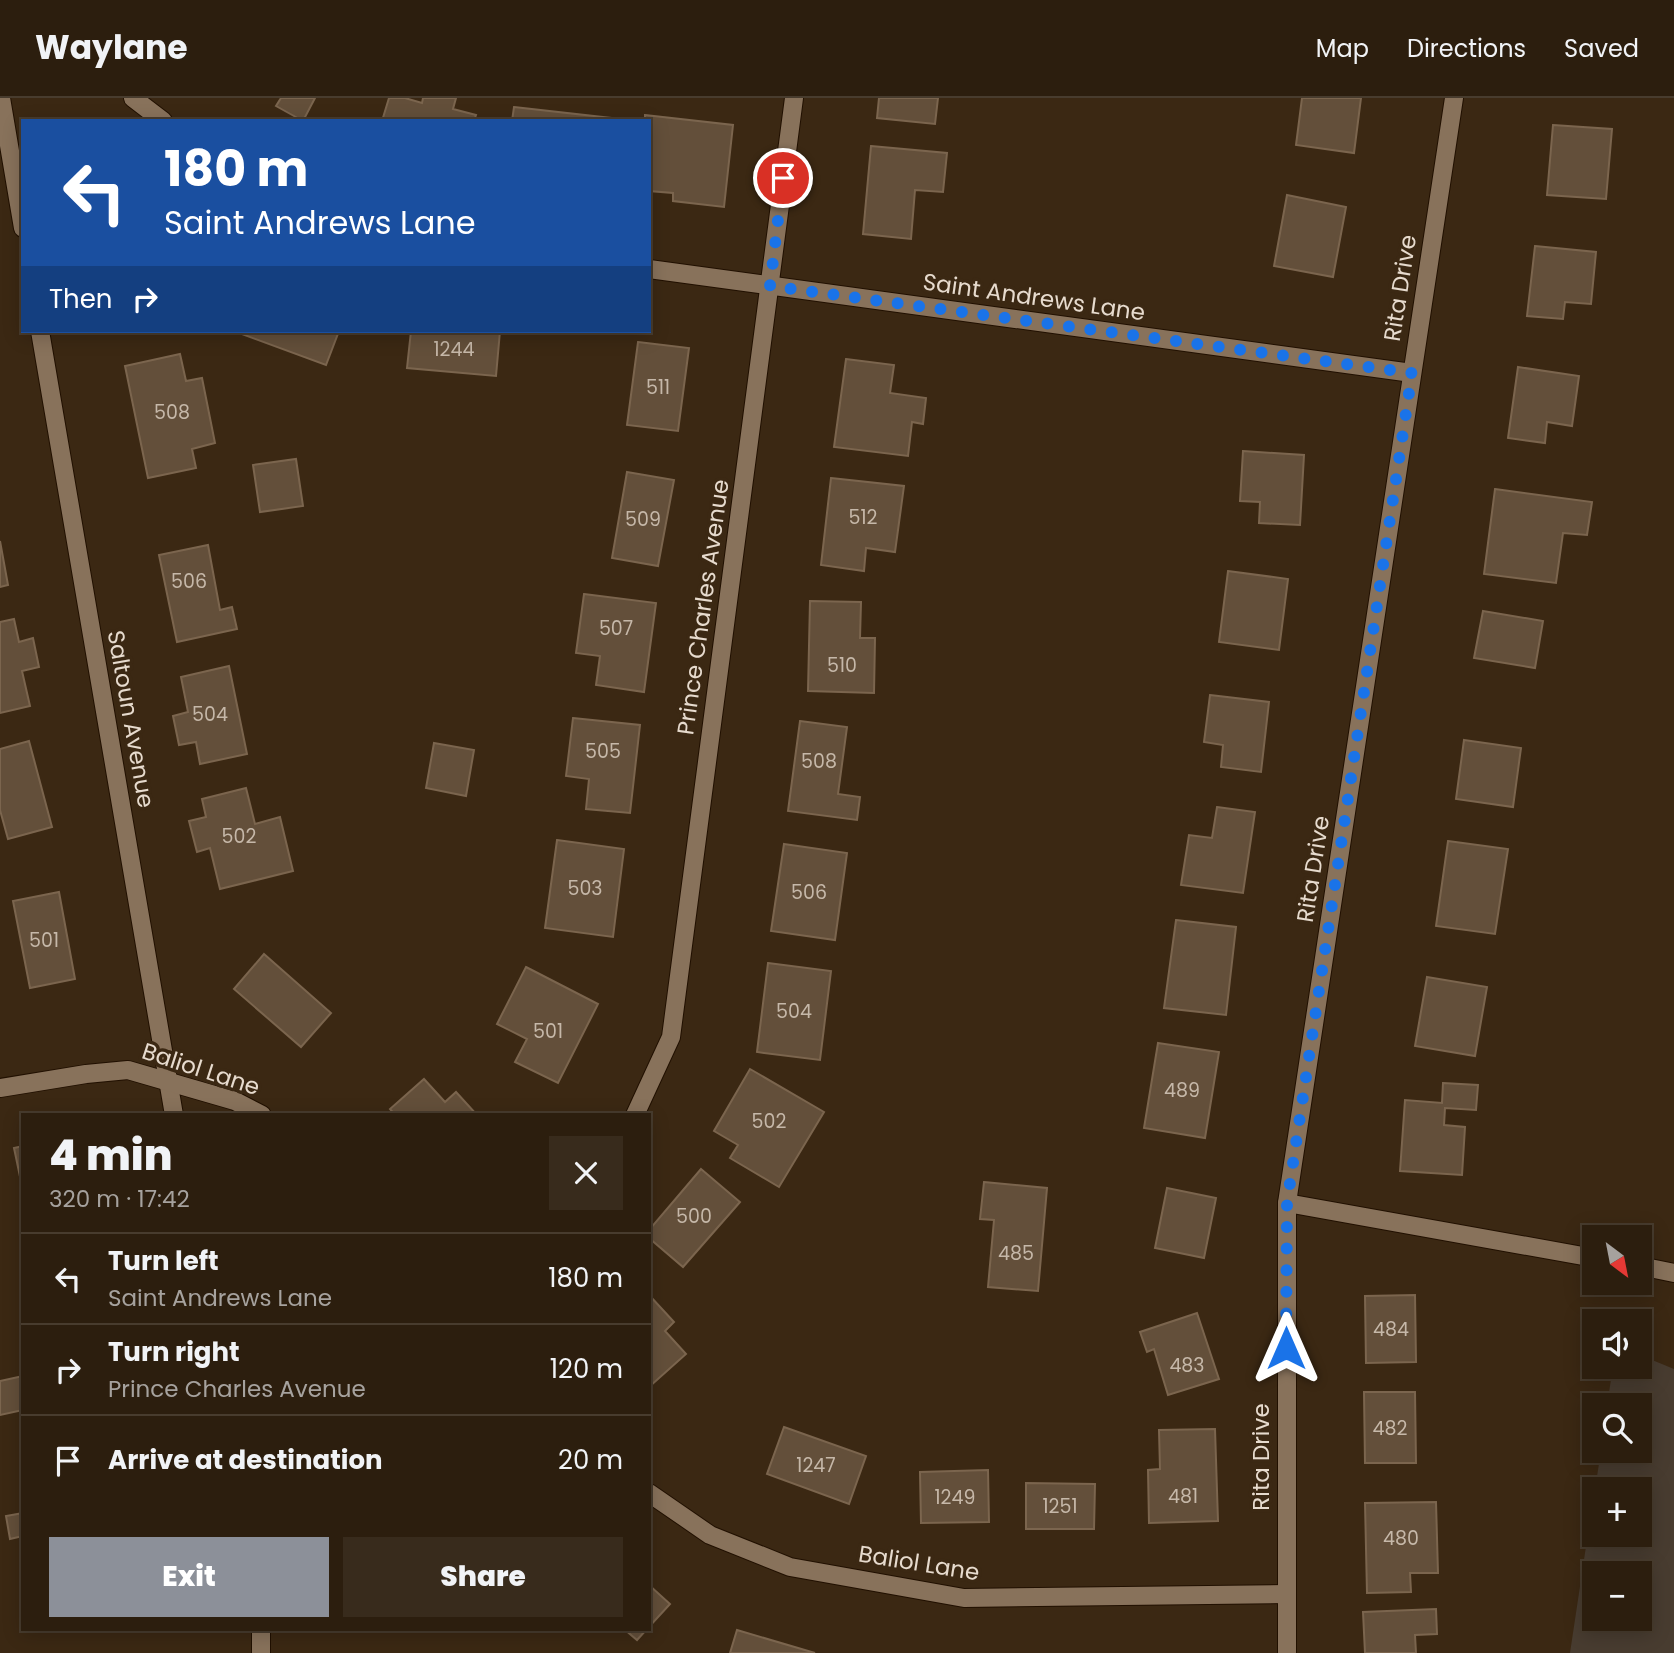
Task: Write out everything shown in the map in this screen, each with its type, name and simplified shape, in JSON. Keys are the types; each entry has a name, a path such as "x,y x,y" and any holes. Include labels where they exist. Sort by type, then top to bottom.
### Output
{"street":[{"path":"1,98 21,216"},
{"path":"133,98 160,119"},
{"name":"Prince Charles Avenue","path":"636,1113 671,1037 794,98"},
{"name":"Rita Drive","path":"1287,1653 1287,1203 1454,98"},
{"name":"Saint Andrews Lane","path":"651,269 1412,373"},
{"name":"Saltoun Avenue","path":"40,333 174,1113"},
{"name":"Baliol Lane","path":"0,1088 86,1073 128,1070 235,1101 258,1113"},
{"path":"1287,1203 1582,1256"},
{"path":"1652,1268 1674,1273"},
{"name":"Baliol Lane","path":"651,1494 710,1535 790,1567 964,1598 1285,1594"},
{"path":"261,1631 261,1653"}],"shaded area":[{"path":"1652,1360 1674,1369 1674,1653 1570,1653 1582,1573 1582,1631 1652,1631 1652,1561 1584,1561 1586,1547 1652,1547 1652,1477 1597,1477 1599,1463 1652,1463 1652,1393 1609,1393 1611,1379 1652,1379"}],"building":[{"path":"281,98 315,98 304,119 276,106"},
{"path":"389,98 405,98 422,103 423,98 456,98 453,109 476,115 475,119 383,119"},
{"path":"879,98 938,98 935,124 877,118"},
{"path":"1302,98 1361,98 1354,153 1296,145"},
{"path":"514,107 611,118 611,119 512,119"},
{"path":"645,115 733,125 724,207 673,201 673,193 651,191 651,119 645,119"},
{"path":"1553,125 1612,129 1606,199 1547,195"},
{"path":"871,146 947,153 943,192 915,190 911,239 863,234"},
{"path":"1287,195 1346,207 1333,277 1274,266"},
{"path":"1535,246 1596,252 1591,304 1565,302 1563,319 1527,316"},
{"path":"239,333 338,333 326,365"},
{"path":"411,333 500,333 496,376 407,368"},
{"path":"638,342 689,348 678,431 627,425"},
{"path":"180,354 186,381 202,378 215,443 192,449 196,468 148,478 125,366"},
{"path":"846,359 894,365 890,393 926,398 923,424 912,422 908,456 834,447"},
{"path":"1518,367 1579,376 1572,426 1547,422 1545,443 1508,438"},
{"path":"1243,451 1304,455 1300,525 1259,523 1260,502 1240,501"},
{"path":"296,459 303,506 260,512 253,465"},
{"path":"627,472 674,480 658,566 612,558"},
{"path":"831,478 904,486 895,552 866,548 864,571 821,565"},
{"path":"1495,489 1592,502 1587,535 1563,533 1556,583 1484,574"},
{"path":"0,541 8,585 0,587"},
{"path":"208,545 220,610 232,607 237,629 177,642 159,555"},
{"path":"1228,571 1288,579 1279,650 1219,642"},
{"path":"584,594 656,603 644,692 596,685 600,656 576,653"},
{"path":"810,601 861,602 860,638 875,638 874,693 808,691"},
{"path":"1483,611 1543,621 1535,668 1474,658"},
{"path":"14,619 19,642 33,638 39,667 22,671 30,706 0,713 0,622"},
{"path":"229,666 247,754 200,764 196,742 179,745 173,716 188,712 181,677"},
{"path":"1210,695 1269,702 1261,772 1221,767 1223,745 1204,742"},
{"path":"573,718 640,725 630,813 586,809 589,779 566,776"},
{"path":"800,721 847,727 838,794 860,797 857,820 788,811"},
{"path":"1464,740 1521,748 1513,807 1456,799"},
{"path":"29,741 52,827 8,839 0,810 0,749"},
{"path":"434,743 474,750 466,796 426,788"},
{"path":"246,788 255,824 280,817 293,871 220,889 210,848 197,852 189,821 206,817 202,799"},
{"path":"1217,807 1255,812 1243,893 1181,885 1189,835 1212,838"},
{"path":"557,840 624,849 613,937 545,928"},
{"path":"1448,841 1508,849 1495,934 1436,926"},
{"path":"784,844 847,853 835,940 771,931"},
{"path":"59,892 75,979 30,988 13,901"},
{"path":"1176,920 1236,927 1226,1015 1164,1008"},
{"path":"264,954 331,1013 301,1047 234,989"},
{"path":"768,963 831,971 820,1060 757,1052"},
{"path":"526,967 598,1004 558,1083 515,1062 527,1039 497,1024"},
{"path":"1427,977 1487,987 1475,1056 1415,1046"},
{"path":"1158,1043 1219,1052 1205,1138 1144,1128"},
{"path":"750,1069 824,1112 779,1187 730,1158 738,1145 714,1131"},
{"path":"424,1079 445,1102 456,1092 475,1113 393,1113 390,1109"},
{"path":"1443,1083 1478,1085 1476,1110 1445,1108 1444,1125 1465,1127 1462,1175 1400,1171 1405,1100 1442,1103"},
{"path":"21,1146 21,1181 14,1148"},
{"path":"701,1169 740,1202 683,1267 651,1240 651,1228"},
{"path":"984,1182 1047,1188 1038,1291 988,1287 994,1220 980,1219"},
{"path":"1167,1188 1216,1198 1204,1258 1155,1248"},
{"path":"1415,1295 1416,1362 1366,1363 1365,1296"},
{"path":"651,1297 674,1322 665,1331 686,1354 651,1385"},
{"path":"1197,1313 1219,1379 1168,1395 1154,1349 1147,1352 1140,1332"},
{"path":"21,1376 21,1410 0,1415 0,1381"},
{"path":"1364,1392 1415,1392 1416,1463 1365,1463"},
{"path":"784,1427 866,1456 849,1504 767,1474"},
{"path":"1215,1429 1218,1521 1149,1523 1148,1470 1160,1469 1159,1430"},
{"path":"988,1470 989,1522 921,1523 920,1472"},
{"path":"1026,1483 1095,1484 1094,1529 1026,1529"},
{"path":"1436,1502 1438,1573 1410,1573 1411,1592 1367,1593 1365,1503"},
{"path":"21,1513 21,1536 10,1539 6,1516"},
{"path":"651,1587 670,1604 651,1625"},
{"path":"1436,1609 1437,1634 1415,1635 1416,1653 1365,1653 1363,1612"},
{"path":"737,1630 815,1653 730,1653"},
{"path":"626,1631 645,1631 637,1640"}],"route":[{"path":"783,178 770,286 1412,373 1287,1203 1286,1348"}]}
